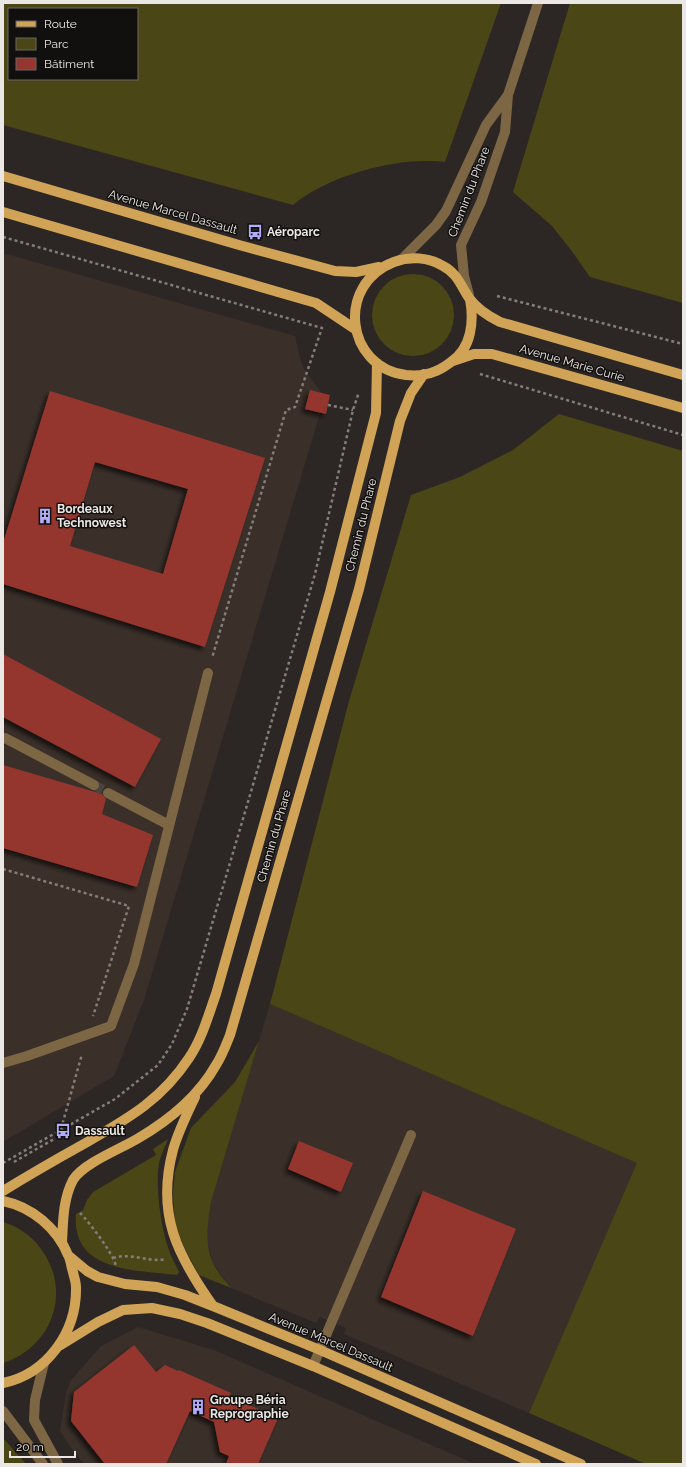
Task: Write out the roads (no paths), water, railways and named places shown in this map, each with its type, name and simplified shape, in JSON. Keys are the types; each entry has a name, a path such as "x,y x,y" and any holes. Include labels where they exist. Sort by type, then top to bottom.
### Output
{"main road":[{"name":"Avenue Marcel Dassault","path":"3,176 239,245 335,271 356,272 383,266"},
{"path":"3,212 316,303 355,329"},
{"path":"424,258 444,266 460,280 470,299 473,312 472,326 468,339 462,350 453,360 436,372 416,376 395,373 377,364 363,348 355,329 354,314 356,300 362,286 371,275 383,266 402,259 424,258"},
{"name":"Avenue Marie Curie","path":"470,299 485,315 500,322 683,374"},
{"name":"Avenue Marie Curie","path":"453,360 474,354 492,354 683,408"},
{"name":"Chemin du Phare","path":"3,1191 132,1116 153,1100 189,1058 204,1030 216,994 330,592 376,413 377,364"},
{"name":"Chemin du Phare","path":"62,1243 65,1203 74,1179 84,1168 172,1117 198,1091 217,1065 230,1035 359,589 400,421 411,393 424,374"},
{"path":"198,1091 173,1149 168,1175 166,1200 172,1232 183,1257 196,1281 213,1306"},
{"path":"3,1201 11,1202 31,1212 49,1225 69,1256 76,1287 73,1318 59,1346 44,1363 29,1373 3,1383"},
{"name":"Avenue Marcel Dassault","path":"69,1256 87,1271 98,1277 125,1284 157,1287 185,1295 320,1350 581,1464"},
{"path":"59,1346 98,1322 124,1310 152,1308 180,1314 207,1322 313,1366 536,1464"}],"street":[{"name":"Chemin du Phare","path":"470,299 464,276 461,245 481,202 505,132 508,95 538,3"},
{"name":"Chemin du Phare","path":"402,259 436,225 446,211 486,125 508,95"},
{"path":"3,1063 111,1026 134,964 208,672"},
{"path":"5,738 94,785"},
{"path":"108,793 169,825"},
{"path":"313,1366 411,1135"},
{"path":"44,1363 35,1400 34,1420 58,1464"},
{"path":"3,1412 43,1464"}],"tunnel":[{"path":"94,785 108,793"}],"place":[{"name":"Aéroparc","path":"255,232"},
{"name":"Bordeaux Technowest","path":"45,516"},
{"name":"Dassault","path":"63,1131"},
{"name":"Groupe Béria Reprographie","path":"198,1407"}]}
